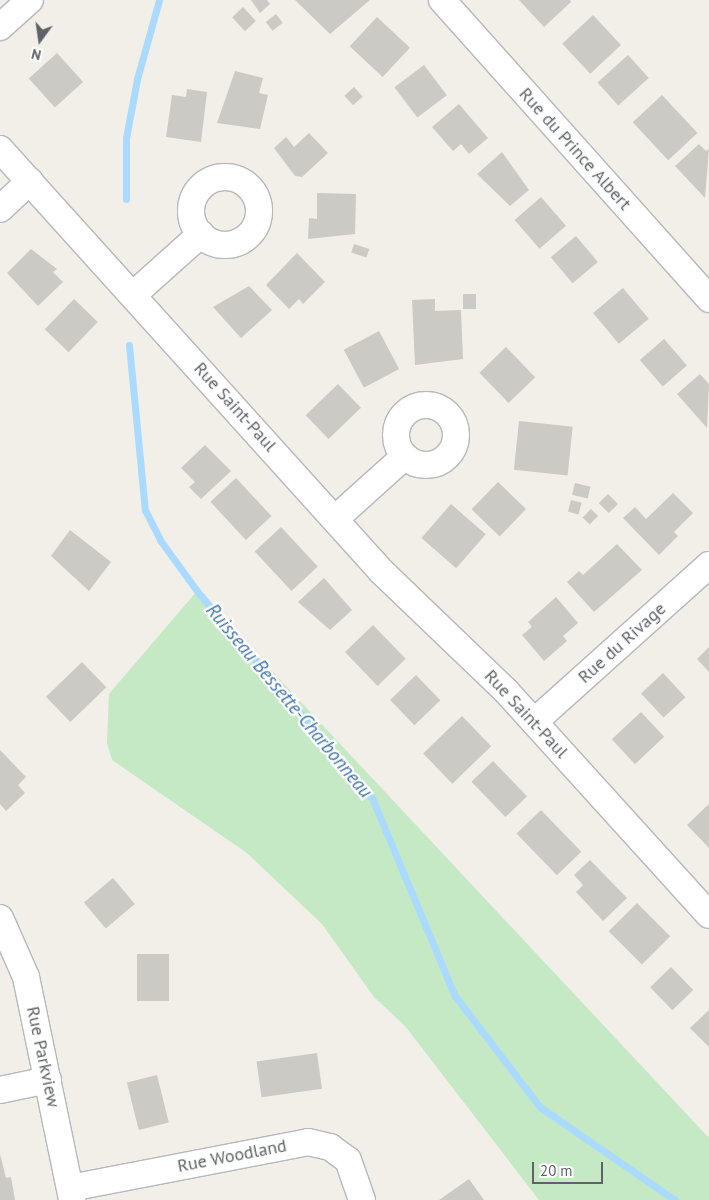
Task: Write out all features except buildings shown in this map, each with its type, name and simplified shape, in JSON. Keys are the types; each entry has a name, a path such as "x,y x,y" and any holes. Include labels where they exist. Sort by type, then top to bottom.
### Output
{"street":[{"path":"0,27 30,0"},
{"name":"Rue du Prince Albert","path":"442,0 709,298"},
{"name":"Rue Saint-Paul","path":"0,149 134,294 335,519 534,722 709,915"},
{"path":"0,208 30,181"},
{"path":"134,294 201,234"},
{"path":"335,519 405,456"},
{"name":"Rue du Rivage","path":"534,722 709,565"},
{"name":"Rue Parkview","path":"0,918 23,964 71,1194"},
{"path":"0,1090 48,1080"},
{"name":"Rue Woodland","path":"71,1194 308,1142 330,1146 348,1160 362,1200"}],"green space":[{"path":"197,591 709,1138 709,1200 539,1200 405,1026 374,997 322,924 247,853 112,760 107,743 109,694"}],"waterway":[{"name":"Ruisseau Bessette-Charbonneau","path":"126,199 126,138 137,79 159,0"},
{"name":"Ruisseau Bessette-Charbonneau","path":"129,345 145,510 160,540 197,591 372,798 455,996 540,1107 675,1200"}]}
